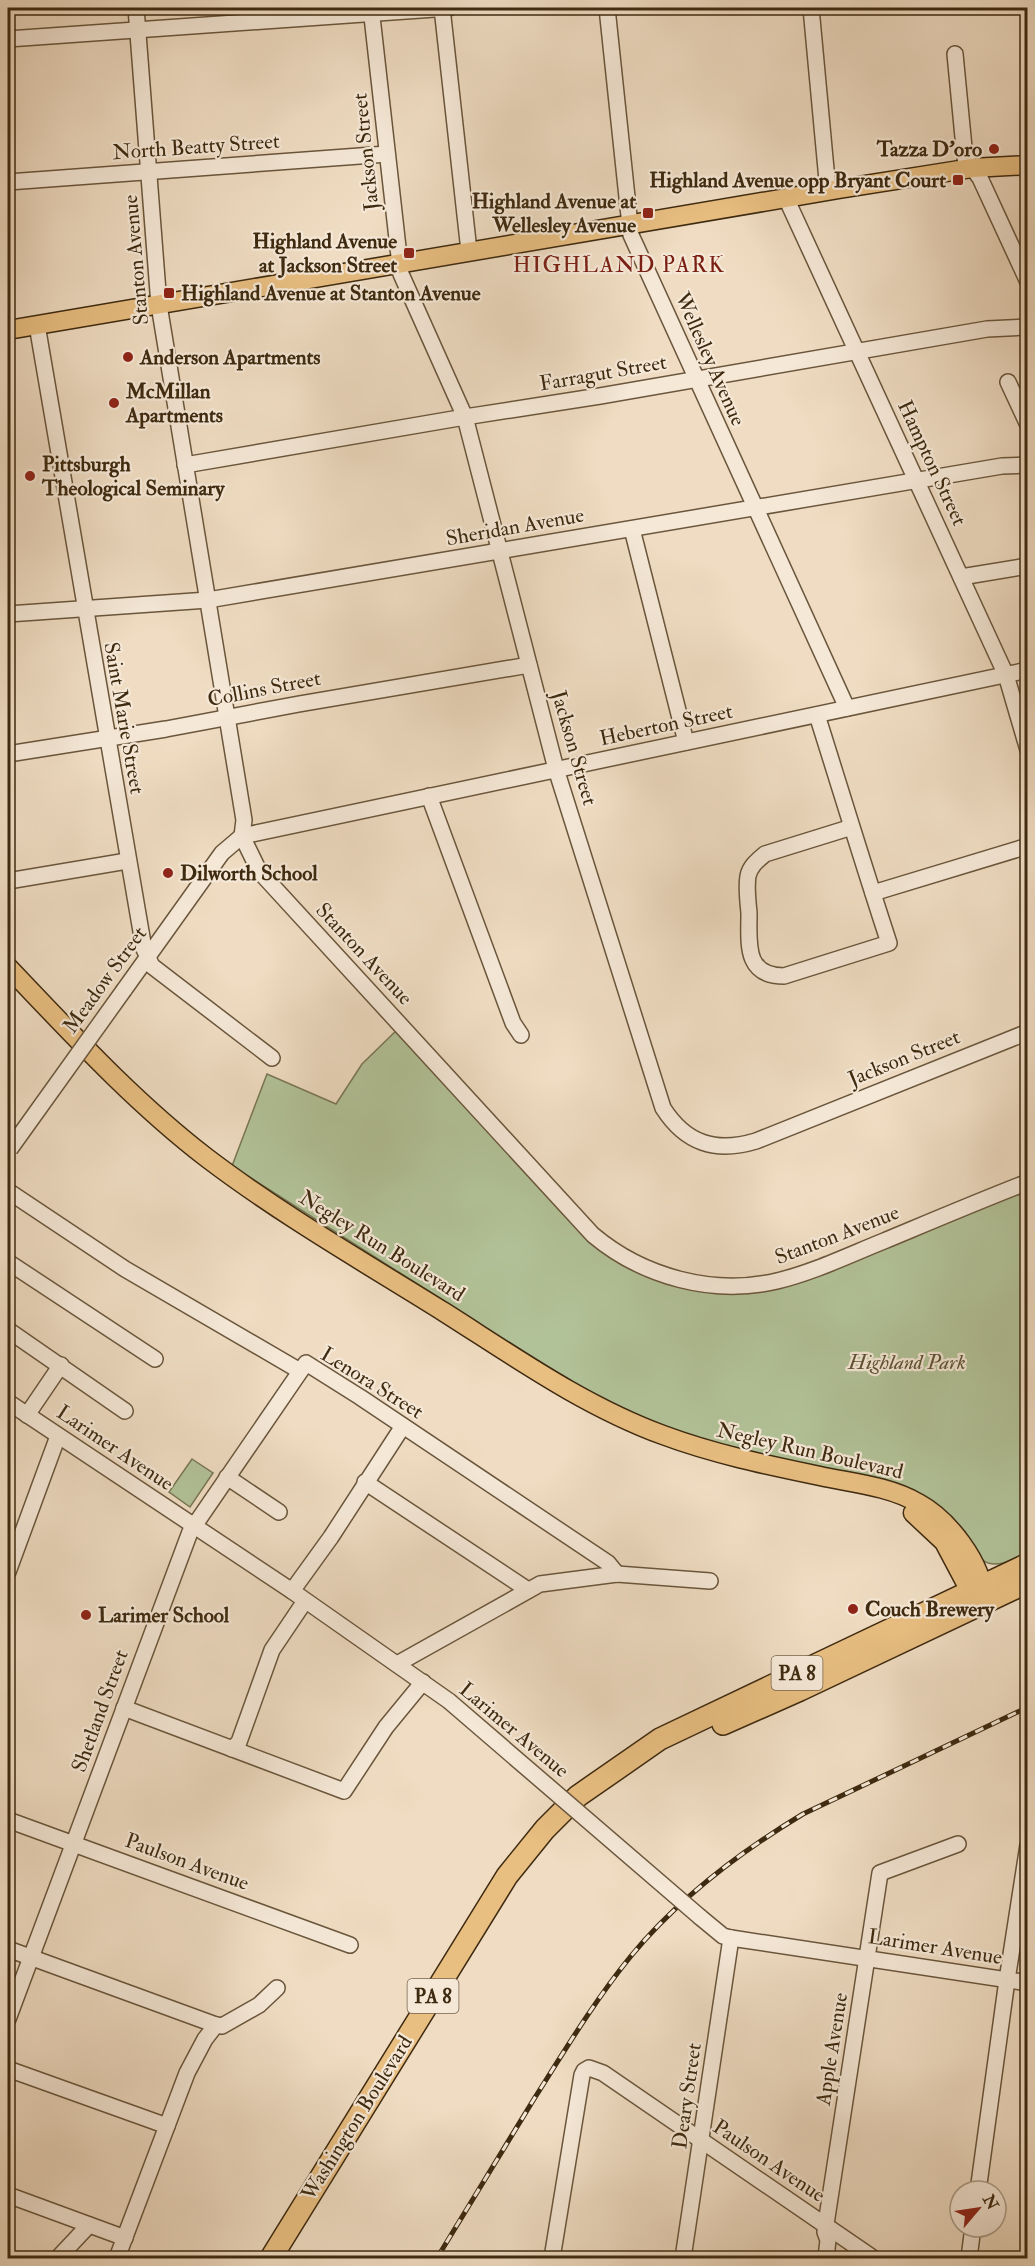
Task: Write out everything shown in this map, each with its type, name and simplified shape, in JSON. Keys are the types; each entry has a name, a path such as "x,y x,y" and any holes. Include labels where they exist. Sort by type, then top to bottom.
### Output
{"highway":[{"name":"Washington Boulevard","path":"271,2259 518,1860 578,1796 628,1761 674,1745 800,1690 1028,1564"},
{"name":"Washington Boulevard","path":"979,1593 1028,1582"}],"main road":[{"path":"8,330 828,191 972,168 1028,165"},
{"name":"Negley Run Boulevard","path":"8,967 112,1074 158,1117 213,1162 281,1209 560,1385 621,1418 706,1450 752,1462 883,1489 917,1502 940,1519 965,1549 979,1593"},
{"name":"Negley Run Boulevard","path":"8,984 137,1110 201,1164 266,1210 555,1393 627,1430 704,1458 897,1503 925,1523 944,1542 979,1593"}],"street":[{"name":"Stanton Avenue","path":"136,8 159,305 244,820 242,836 259,871 572,1213 604,1245 648,1269 687,1282 726,1286 776,1281 822,1266 1028,1182"},
{"path":"442,8 469,251"},
{"path":"8,39 138,30 245,15 449,8"},
{"name":"Wellesley Avenue","path":"607,8 631,235 847,708"},
{"path":"811,8 828,191"},
{"name":"Jackson Street","path":"371,10 401,274 465,417 556,769 663,1108 670,1120 683,1133 695,1140 717,1146 736,1147 1028,1032"},
{"path":"955,54 965,158 980,178 1028,282"},
{"name":"North Beatty Street","path":"8,182 387,154"},
{"name":"Hampton Street","path":"786,198 1006,675 1028,750"},
{"name":"Saint Marie Street","path":"37,325 127,861 144,949 152,966 272,1058"},
{"name":"Farragut Street","path":"185,465 600,396 857,350 987,329 1028,327"},
{"path":"1008,382 1028,425"},
{"name":"Sheridan Avenue","path":"8,614 208,600 1002,466 1028,465"},
{"path":"632,529 686,742"},
{"path":"961,577 1028,566"},
{"name":"Collins Street","path":"8,754 529,665"},
{"name":"Heberton Street","path":"242,836 1028,670"},
{"path":"817,715 889,943 784,976 774,976 763,972 753,963 749,950 748,875 754,862 765,854 852,827"},
{"path":"429,796 513,1023 521,1035"},
{"name":"Meadow Street","path":"9,1152 222,853 242,836"},
{"path":"873,893 1028,846"},
{"path":"9,881 127,861"},
{"name":"Lenora Street","path":"8,1191 124,1269 300,1371 306,1363 608,1563 617,1574"},
{"path":"8,1262 155,1359"},
{"path":"8,1330 125,1411"},
{"path":"27,1415 61,1365"},
{"name":"Shetland Street","path":"8,2019 190,1532 300,1371"},
{"name":"Larimer Avenue","path":"8,1402 292,1591 449,1701 723,1936 1028,1983"},
{"path":"292,1591 331,1537 403,1426"},
{"path":"8,1572 58,1436"},
{"path":"227,1477 279,1512"},
{"path":"365,1482 528,1590"},
{"path":"397,1664 540,1584 617,1574 710,1581"},
{"path":"232,1749 238,1742 272,1650 304,1601"},
{"path":"124,1708 344,1791 386,1726 423,1682"},
{"name":"Paulson Avenue","path":"8,1820 350,1945"},
{"name":"Apple Avenue","path":"826,2259 828,2240 826,2228 880,1873 958,1844"},
{"path":"980,2179 1028,1845"},
{"name":"Deary Street","path":"683,2259 731,1938"},
{"path":"8,1948 222,2026 259,2005 277,1988"},
{"path":"117,2259 187,2073 204,2039 216,2025"},
{"path":"8,2068 167,2126"},
{"name":"Paulson Avenue","path":"552,2259 582,2075 589,2068 596,2069 873,2259"},
{"path":"8,2195 124,2238"},
{"path":"58,2259 89,2225"},
{"name":"Apple Avenue","path":"816,2259 819,2240 826,2228"},
{"path":"969,2259 972,2239"}],"green space":[{"name":"Highland Park","path":"402,1025 572,1213 648,1269 726,1286 776,1281 1027,1182 1027,1553 1003,1563 988,1563 976,1553 963,1531 944,1510 904,1486 726,1446 668,1427 615,1404 565,1378 232,1166 267,1074 336,1104 362,1064"},
{"path":"192,1459 213,1473 190,1507 169,1492"}],"railway":[{"path":"437,2258 534,2099 593,2008 631,1956 669,1915 734,1860 803,1814 1028,1707"}],"place":[{"name":"Tazza D'oro","path":"994,149"},
{"name":"Highland Avenue opp Bryant Court","path":"958,180"},
{"name":"Highland Avenue at Wellesley Avenue","path":"648,213"},
{"name":"Highland Avenue at Jackson Street","path":"409,253"},
{"name":"Highland Avenue at Stanton Avenue","path":"169,293"},
{"name":"Anderson Apartments","path":"128,357"},
{"name":"McMillan Apartments","path":"114,403"},
{"name":"Pittsburgh Theological Seminary","path":"30,476"},
{"name":"Dilworth School","path":"168,873"},
{"name":"Couch Brewery","path":"853,1609"},
{"name":"Larimer School","path":"86,1615"}],"district":[{"name":"HIGHLAND PARK","path":"619,265"}]}
